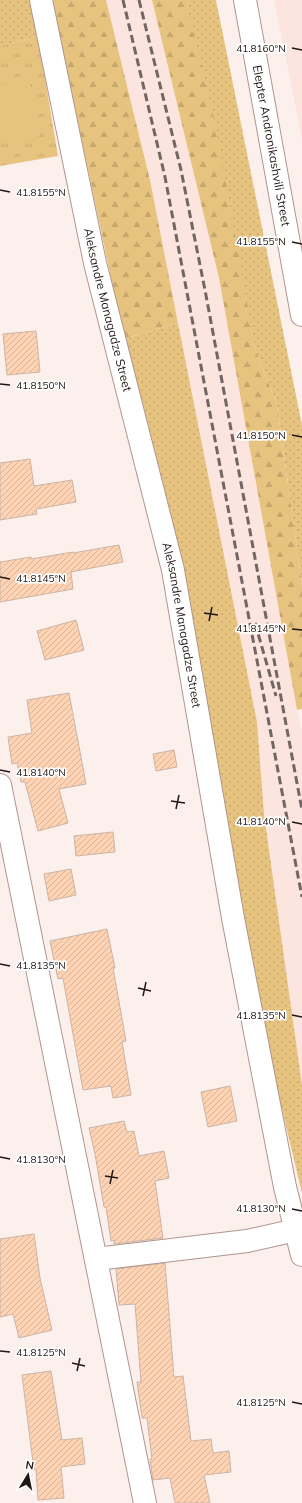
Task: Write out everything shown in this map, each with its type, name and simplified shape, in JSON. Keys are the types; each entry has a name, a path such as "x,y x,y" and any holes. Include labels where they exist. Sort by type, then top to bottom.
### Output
{"street":[{"name":"Aleksandre Managadze Street","path":"41,0 95,263 173,570 233,918 285,1187 302,1255"},
{"name":"Elepter Andronikashvili Street","path":"245,0 302,315"},
{"path":"0,785 144,1503"},
{"path":"96,1259 247,1241 296,1230"}],"shaded area":[{"path":"106,0 152,0 219,278 297,710 302,730 302,1085 264,814 257,722 150,180"},
{"path":"274,0 302,0 302,139"}],"green space":[{"path":"0,0 30,0 38,36 0,46"},
{"path":"52,0 106,0 150,180 178,323 124,339"},
{"path":"152,0 186,0 217,132 255,348 277,405 302,585 302,709 297,710 219,278"},
{"path":"186,0 216,0 302,425 302,585 277,405 255,348"},
{"path":"38,36 58,156 0,166 0,46"},
{"path":"30,80 39,136 0,143 0,85"},
{"path":"178,323 257,722 264,814 302,1085 302,1193 254,992 182,560 144,408 124,339"}],"building":[{"path":"36,331 40,372 7,375 3,334"},
{"path":"30,459 34,486 72,480 76,502 36,509 37,514 0,520 0,463"},
{"path":"119,545 123,562 71,572 73,589 0,602 0,562 73,553"},
{"path":"76,620 84,650 45,660 37,631"},
{"path":"69,693 86,784 59,789 68,823 38,831 25,782 21,782 17,763 12,764 8,737 32,733 27,700"},
{"path":"174,750 177,767 156,771 153,754"},
{"path":"113,832 115,852 76,856 74,836"},
{"path":"71,869 76,895 49,901 44,874"},
{"path":"107,929 115,968 113,968 126,1041 122,1042 131,1095 113,1098 111,1086 83,1090 63,978 58,979 50,941"},
{"path":"230,1086 237,1121 208,1127 201,1092"},
{"path":"124,1121 127,1132 134,1131 139,1156 164,1151 169,1178 155,1181 163,1238 114,1244 114,1240 111,1241 106,1207 104,1207 89,1128"},
{"path":"34,1234 40,1278 52,1330 19,1338 13,1314 0,1317 0,1239"},
{"path":"165,1263 174,1377 183,1376 191,1441 211,1439 213,1453 229,1451 231,1472 204,1475 210,1503 175,1503 170,1478 153,1480 147,1418 142,1418 137,1382 141,1382 135,1304 119,1305 116,1269"},
{"path":"51,1371 62,1440 82,1438 85,1464 61,1467 64,1498 38,1500 36,1470 34,1470 22,1375"}],"railway":[{"path":"123,0 165,177 302,897"},
{"path":"139,0 181,170 205,290 302,810"},
{"path":"255,623 276,696"}]}
